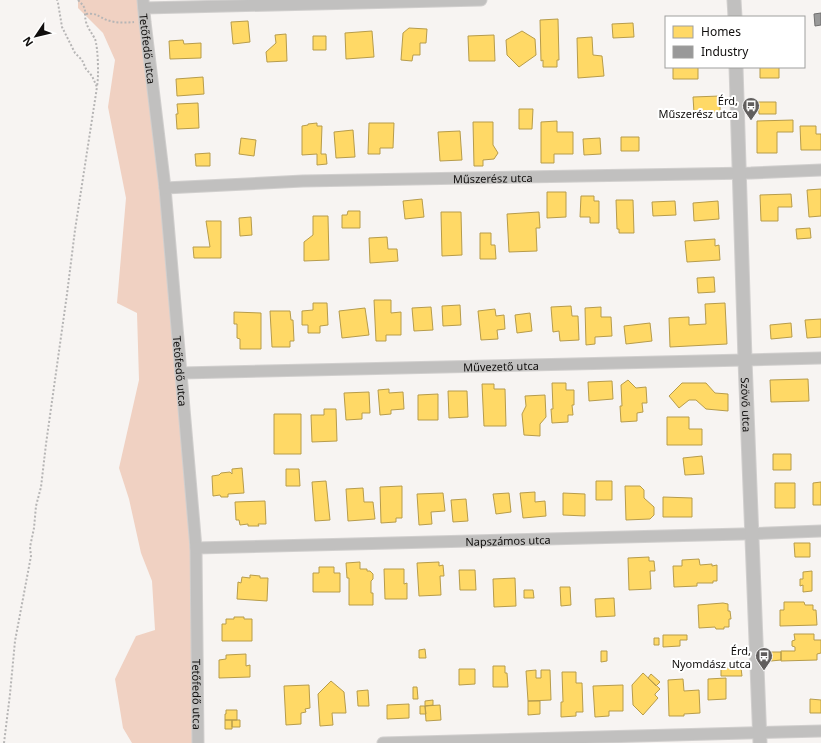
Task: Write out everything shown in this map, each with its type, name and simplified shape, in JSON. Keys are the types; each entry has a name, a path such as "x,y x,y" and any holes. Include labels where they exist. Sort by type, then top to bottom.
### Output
{"street":[{"path":"144,4 481,0"},
{"path":"734,0 735,16"},
{"name":"Tetőfedő utca","path":"144,4 165,188 196,548 198,743"},
{"name":"Szövő utca","path":"736,68 759,738"},
{"name":"Műszerész utca","path":"165,188 303,181 739,173 821,170"},
{"name":"Művezető utca","path":"181,373 821,358"},
{"name":"Napszámos utca","path":"196,548 821,531"},
{"path":"383,743 759,738 821,731"}],"path":[{"path":"56,0 58,3 62,27 75,53 82,60 97,87"},
{"path":"4,743 14,641 31,556 30,547 34,528 36,506 41,487 68,294 75,230 99,79 97,46 86,21 86,11 84,5 78,0"},
{"path":"86,14 98,14 108,20 120,22 145,22"}],"shaded area":[{"path":"78,0 143,0 196,548 198,743 132,743 123,728 115,679 136,636 155,630 152,581 141,553 129,499 119,468 139,380 137,313 117,303 126,198 108,107 115,60 103,33 78,8"}],"building: Homes":[{"path":"558,19 559,60 557,60 557,67 543,67 543,60 541,61 540,20"},
{"path":"248,21 250,42 233,44 231,22"},
{"path":"633,23 634,37 613,38 612,24"},
{"path":"409,28 427,29 426,43 420,43 420,55 413,55 412,61 401,60 403,33"},
{"path":"372,31 374,57 346,59 345,33"},
{"path":"522,31 535,39 536,55 519,67 507,55 506,40"},
{"path":"286,34 287,61 267,62 266,52 276,43 275,35"},
{"path":"494,35 495,61 469,61 468,36"},
{"path":"313,36 326,36 326,50 313,50"},
{"path":"592,37 593,55 602,56 604,76 578,78 577,38"},
{"path":"183,40 184,44 201,43 201,58 170,59 169,41"},
{"path":"673,68 698,68 698,79 673,79"},
{"path":"760,68 779,68 779,78 760,78"},
{"path":"203,77 204,94 177,96 176,79"},
{"path":"720,96 720,112 694,113 693,97"},
{"path":"758,102 776,102 776,114 759,114"},
{"path":"198,103 199,128 177,129 177,104"},
{"path":"519,109 533,109 532,129 519,129"},
{"path":"793,120 793,132 777,132 777,153 757,153 757,121"},
{"path":"557,121 557,132 573,132 573,154 554,154 554,163 541,163 541,122"},
{"path":"473,122 493,122 493,145 498,153 494,159 483,160 483,166 474,166"},
{"path":"317,123 317,126 322,126 321,154 326,154 327,164 317,165 317,154 302,155 302,126"},
{"path":"369,123 394,123 393,148 380,148 380,154 368,154"},
{"path":"800,126 816,126 816,134 821,134 821,150 801,150"},
{"path":"353,130 355,157 336,158 334,132"},
{"path":"460,131 462,160 440,161 438,132"},
{"path":"621,137 639,137 639,151 621,151"},
{"path":"241,138 256,140 254,156 239,154"},
{"path":"600,138 601,154 584,155 583,139"},
{"path":"210,153 210,166 196,166 195,154"},
{"path":"821,189 821,216 809,217 807,190"},
{"path":"547,192 566,192 566,217 547,218"},
{"path":"791,194 792,207 778,207 778,221 761,221 760,195"},
{"path":"581,196 594,196 594,201 599,201 599,223 590,223 590,217 580,217"},
{"path":"422,199 424,217 405,219 403,201"},
{"path":"616,200 633,200 634,233 619,233 619,229 617,229"},
{"path":"675,201 676,215 653,216 652,202"},
{"path":"718,201 719,219 694,221 693,203"},
{"path":"348,211 360,211 360,228 342,228 342,215 347,215"},
{"path":"441,212 461,212 462,255 442,256"},
{"path":"539,212 540,228 536,228 537,251 509,252 507,214"},
{"path":"313,216 328,216 329,260 304,261 304,242 313,235"},
{"path":"251,217 252,235 240,236 239,218"},
{"path":"206,221 221,221 221,258 194,258 193,247 210,247"},
{"path":"810,228 811,238 797,239 796,229"},
{"path":"480,233 491,233 491,245 495,245 496,259 480,259"},
{"path":"387,237 388,249 397,249 398,261 370,263 369,238"},
{"path":"715,239 715,246 719,245 720,260 687,262 685,241"},
{"path":"714,277 715,292 698,293 697,278"},
{"path":"374,300 391,300 391,313 401,312 401,335 386,335 386,341 376,341"},
{"path":"313,303 327,303 328,325 320,326 320,333 308,333 308,325 302,325 302,311 313,310"},
{"path":"725,303 727,344 670,347 669,318 689,317 689,325 706,324 705,304"},
{"path":"460,305 461,325 443,326 442,306"},
{"path":"571,306 572,316 578,316 579,340 560,341 559,331 553,332 551,307"},
{"path":"431,307 433,330 414,331 412,308"},
{"path":"601,307 601,317 611,317 612,336 595,337 595,344 586,345 585,308"},
{"path":"365,308 369,335 342,338 339,311"},
{"path":"495,309 496,316 504,315 505,329 497,330 498,339 481,340 478,311"},
{"path":"270,311 290,311 291,320 293,320 294,341 290,341 290,347 272,347"},
{"path":"234,312 261,313 261,349 240,349 240,339 237,338 237,324 234,324"},
{"path":"530,313 532,331 517,333 515,315"},
{"path":"821,319 821,337 807,338 805,320"},
{"path":"650,323 652,341 626,344 624,326"},
{"path":"791,323 792,337 771,339 770,325"},
{"path":"808,379 809,401 771,402 770,380"},
{"path":"628,380 636,388 646,387 647,403 642,403 643,412 637,413 637,421 621,422 621,385"},
{"path":"612,381 613,399 589,401 588,382"},
{"path":"552,383 566,383 566,390 574,390 574,405 572,405 573,415 568,415 568,422 552,423"},
{"path":"682,383 706,383 715,393 728,394 728,411 706,409 696,400 689,400 679,408 669,396"},
{"path":"482,384 494,384 494,389 505,389 506,426 484,426"},
{"path":"389,389 389,393 403,392 404,409 391,410 391,414 380,415 378,390"},
{"path":"448,391 467,391 468,417 449,418"},
{"path":"369,392 370,413 362,413 362,419 346,420 344,393"},
{"path":"438,394 438,420 418,420 418,395"},
{"path":"545,395 546,417 540,424 540,436 524,435 522,414 526,406 525,396"},
{"path":"324,409 336,409 337,441 312,442 311,415 324,415"},
{"path":"274,414 301,414 301,454 274,454"},
{"path":"667,417 689,417 689,429 702,429 702,445 667,445"},
{"path":"773,454 791,454 791,470 773,470"},
{"path":"702,456 704,474 685,475 683,458"},
{"path":"242,468 244,493 228,494 228,497 221,497 220,495 213,496 212,476 230,472 232,474 232,469"},
{"path":"286,469 299,469 300,486 286,486"},
{"path":"326,481 330,520 315,521 312,482"},
{"path":"596,481 612,481 612,500 596,500"},
{"path":"821,482 821,505 813,505 813,483"},
{"path":"775,483 795,483 795,508 775,508"},
{"path":"402,486 402,518 396,518 396,522 381,523 380,487"},
{"path":"625,486 640,486 644,490 644,498 654,507 654,515 650,519 626,520"},
{"path":"363,488 364,502 373,502 375,519 348,521 346,489"},
{"path":"535,492 535,502 545,501 546,516 523,518 520,493"},
{"path":"443,493 445,511 431,512 432,524 419,525 417,494"},
{"path":"509,493 511,512 496,514 493,494"},
{"path":"563,493 585,494 585,516 563,515"},
{"path":"663,497 692,498 692,517 663,517"},
{"path":"466,499 468,521 453,522 451,500"},
{"path":"265,501 266,524 258,524 259,526 248,526 248,524 240,525 239,520 236,520 235,502"},
{"path":"794,543 810,543 810,557 795,557"},
{"path":"649,557 649,561 654,561 655,571 650,571 651,589 629,590 628,558"},
{"path":"699,559 700,565 717,565 717,581 713,581 713,583 697,583 697,586 674,587 673,566 682,566 682,560"},
{"path":"360,562 360,569 367,569 367,571 370,571 373,574 373,579 371,581 371,593 373,593 373,605 349,605 349,578 347,578 346,563"},
{"path":"439,562 439,566 443,565 444,576 440,576 441,595 419,596 417,563"},
{"path":"319,567 334,567 334,573 340,573 340,592 313,592 313,573 319,573"},
{"path":"384,569 404,569 404,584 407,583 407,599 385,599"},
{"path":"459,570 475,570 476,590 460,590"},
{"path":"812,571 812,591 803,592 803,585 800,586 800,579 803,579 803,572"},
{"path":"250,575 260,576 260,578 268,578 267,601 237,599 238,582 241,583 242,577 250,578"},
{"path":"515,578 516,606 494,607 493,579"},
{"path":"560,587 570,587 571,605 561,606"},
{"path":"524,590 533,590 534,598 524,598"},
{"path":"614,598 615,616 596,617 595,599"},
{"path":"784,602 804,602 805,605 813,605 813,610 816,610 817,625 780,626 780,610 784,610"},
{"path":"728,604 728,611 730,611 731,619 729,619 729,627 724,627 724,629 716,629 715,627 699,628 698,605"},
{"path":"234,617 252,619 252,641 222,641 222,624 226,624 226,619 234,619"},
{"path":"794,634 814,634 814,640 821,640 821,653 817,654 817,660 781,661 781,651 795,651 795,647 792,646 792,641 795,640"},
{"path":"663,635 687,635 687,640 680,640 680,646 663,647"},
{"path":"654,638 659,638 659,645 654,645"},
{"path":"425,649 426,658 419,658 419,650"},
{"path":"601,651 607,651 607,661 601,662"},
{"path":"771,652 781,652 781,660 771,661"},
{"path":"246,654 246,666 250,665 250,677 219,678 219,660 226,659 226,655"},
{"path":"493,666 505,666 508,687 493,687"},
{"path":"721,668 741,668 742,676 721,676"},
{"path":"459,669 475,669 475,684 459,685"},
{"path":"536,670 536,678 541,678 541,670 550,670 551,700 528,701 526,671"},
{"path":"562,672 576,672 576,683 582,683 583,712 576,712 576,716 561,717 561,702 563,702"},
{"path":"643,673 660,689 655,694 658,698 643,715 633,705 632,685"},
{"path":"651,674 660,682 656,686 648,678"},
{"path":"726,678 726,699 708,700 708,679"},
{"path":"683,679 684,691 699,690 700,713 684,714 684,716 669,716 668,680"},
{"path":"331,681 344,692 346,713 332,713 333,725 320,726 318,694"},
{"path":"309,685 310,708 305,709 306,712 301,713 301,724 286,725 284,686"},
{"path":"623,685 623,711 609,711 609,716 595,717 593,686"},
{"path":"413,687 417,687 418,699 413,699"},
{"path":"368,690 369,706 358,706 357,691"},
{"path":"810,699 821,700 821,713 810,713"},
{"path":"433,700 433,705 425,706 425,701"},
{"path":"528,701 540,701 540,714 528,715"},
{"path":"409,704 409,718 387,719 387,705"},
{"path":"440,705 441,720 426,721 425,706"},
{"path":"420,706 425,706 426,714 420,714"},
{"path":"226,710 237,710 237,720 225,720"},
{"path":"225,720 232,720 232,729 225,729"},
{"path":"232,720 240,720 240,727 232,727"}],"building: Industry":[{"path":"821,13 821,25 815,26 814,14"}],"place":[{"name":"Érd, Műszerész utca","path":"751,121"},
{"name":"Érd, Nyomdász utca","path":"764,671"}]}
